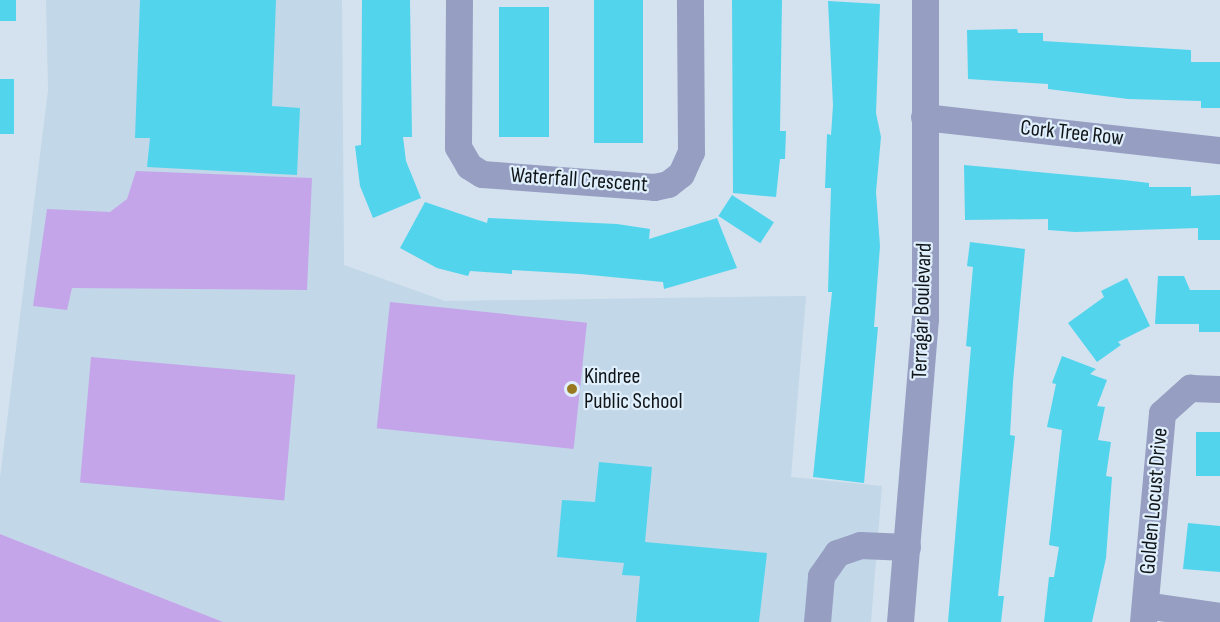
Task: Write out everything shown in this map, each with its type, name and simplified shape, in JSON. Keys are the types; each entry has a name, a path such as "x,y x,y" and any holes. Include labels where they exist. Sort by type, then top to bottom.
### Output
{"street":[{"name":"Waterfall Crescent","path":"459,0 458,147 469,166 482,174 654,186 668,184 681,174 691,152 690,0"},
{"name":"Terragar Boulevard","path":"900,622 924,319 925,0"},
{"name":"Cork Tree Row","path":"924,117 1220,150"},
{"name":"Golden Locust Drive","path":"1144,613 1161,412 1190,388 1220,389"},
{"path":"817,622 821,576 837,554 860,545 907,547"},
{"path":"1144,613 1220,616"}],"shaded area":[{"path":"46,0 342,0 344,265 445,301 806,296 791,477 882,486 871,622 223,622 0,534 0,478 48,90"},
{"path":"136,171 312,178 307,290 72,288 67,310 33,306 47,209 110,212 127,199"},
{"path":"390,302 587,323 574,449 377,428"},
{"path":"91,357 295,375 284,500 80,483"},
{"path":"0,534 223,622 0,622"}],"building":[{"path":"0,0 16,0 16,21 0,21"},
{"path":"140,0 276,0 272,106 300,108 297,175 147,167 150,138 135,138"},
{"path":"362,0 410,0 412,137 403,137 406,161 421,198 373,218 360,186 355,146 361,145"},
{"path":"594,0 643,0 643,143 594,143"},
{"path":"732,0 782,0 780,131 786,131 785,159 780,159 776,197 733,193"},
{"path":"828,1 880,4 876,113 881,137 876,192 880,246 874,327 878,327 864,483 813,477 832,292 828,292 831,188 825,188 827,134 831,135 833,105"},
{"path":"499,7 549,7 549,137 499,137"},
{"path":"1017,29 1018,33 1043,33 1043,41 1191,50 1191,62 1220,62 1220,108 1201,108 1201,101 1128,99 1048,89 1048,84 968,79 967,30"},
{"path":"0,79 14,79 14,134 0,134"},
{"path":"964,165 1124,180 1149,183 1149,187 1191,187 1191,196 1220,195 1220,240 1198,240 1198,228 1075,232 1048,230 1048,219 965,220"},
{"path":"732,195 774,222 760,243 718,216"},
{"path":"425,202 487,223 488,218 617,224 650,229 649,239 717,218 737,268 664,289 663,282 580,274 512,270 512,274 470,271 468,276 437,268 400,248"},
{"path":"970,242 1025,249 1010,435 1015,436 998,596 1004,596 1001,622 948,622 971,347 966,346 973,267 967,266"},
{"path":"1158,276 1184,276 1190,290 1220,290 1220,332 1199,332 1199,324 1155,324"},
{"path":"1127,278 1150,326 1118,342 1121,345 1097,362 1068,323 1104,297 1101,291"},
{"path":"1062,356 1096,369 1090,374 1107,380 1097,406 1105,407 1098,440 1111,442 1106,476 1112,477 1106,558 1092,622 1044,622 1049,577 1054,577 1059,547 1049,545 1062,430 1047,427 1056,384 1052,383"},
{"path":"1196,432 1220,432 1220,476 1196,476"},
{"path":"599,462 652,467 645,542 767,553 759,622 636,622 640,576 622,575 624,563 557,557 562,500 595,502"},
{"path":"1188,523 1220,526 1220,572 1183,569"}],"place":[{"name":"Kindree Public School","path":"572,389"}]}
